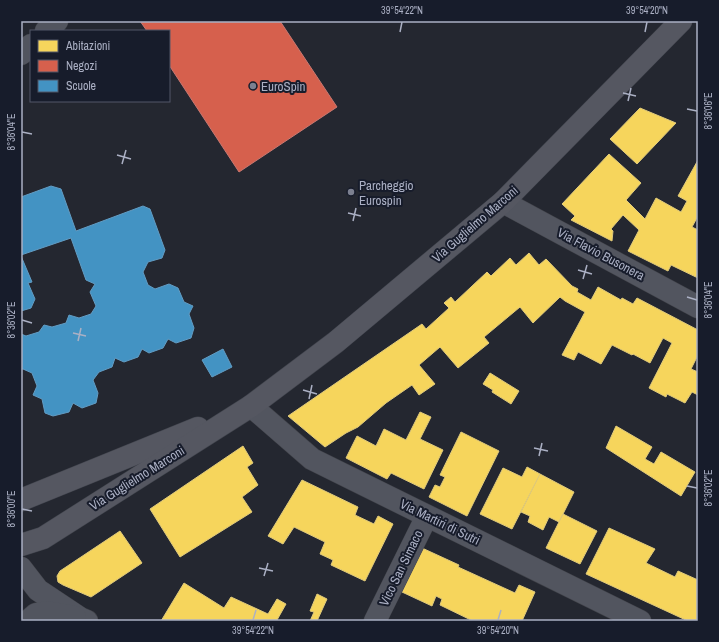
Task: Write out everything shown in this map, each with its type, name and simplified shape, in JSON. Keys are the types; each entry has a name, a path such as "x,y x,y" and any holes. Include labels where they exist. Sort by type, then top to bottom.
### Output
{"main road":[{"name":"Via Guglielmo Marconi","path":"21,545 42,538 251,406 336,342 503,202 681,21"},
{"name":"Via Guglielmo Marconi","path":"21,500 251,406"}],"street":[{"path":"47,30 57,21"},
{"path":"21,54 30,46"},
{"name":"Via Flavio Busonera","path":"503,202 698,306"},
{"name":"Via Martiri di Sutri","path":"251,406 312,459 640,621"},
{"name":"Vico San Simaco","path":"375,621 427,516"},
{"path":"21,568 38,590 84,619"},
{"path":"28,621 36,614 47,612 84,619"}],"building: Abitazioni":[{"path":"640,108 676,123 637,164 610,139"},
{"path":"609,154 641,183 626,200 645,219 656,198 681,212 687,201 678,196 698,160 698,216 692,227 698,230 698,278 671,265 668,271 628,251 639,230 623,215 611,229 613,231 612,241 571,220 575,216 562,204"},
{"path":"529,253 539,265 546,259 572,286 578,289 577,292 591,300 598,287 621,300 622,298 633,304 637,298 698,330 698,355 691,369 698,372 698,395 692,392 685,403 667,394 666,397 649,388 672,343 663,338 650,363 612,345 601,364 578,352 574,360 562,355 585,312 560,297 533,323 520,307 484,337 489,343 458,368 440,347 419,365 435,384 419,395 412,385 386,403 358,427 325,447 288,416 422,324 426,329 449,308 444,303 451,297 455,302 487,272 491,276 510,258 516,265"},
{"path":"490,373 519,391 511,404 492,392 493,390 483,384"},
{"path":"420,412 431,417 420,439 443,450 424,489 391,473 387,479 346,458 357,436 376,446 384,429 406,440"},
{"path":"616,426 652,447 645,459 654,464 661,452 695,472 681,496 606,448"},
{"path":"461,432 499,451 467,516 429,497 435,485 440,487 445,477 440,475"},
{"path":"243,446 253,463 247,467 258,485 242,497 252,512 180,557 150,509"},
{"path":"527,467 540,474 512,529 480,514 503,468 522,477"},
{"path":"540,474 574,492 559,522 549,517 543,530 528,522 530,516 521,512"},
{"path":"302,480 358,507 355,515 374,524 378,516 393,524 365,581 331,565 333,560 320,554 325,542 294,527 283,544 268,536"},
{"path":"563,514 597,531 580,564 546,548"},
{"path":"609,528 655,549 646,563 675,577 678,571 698,580 698,621 688,621 586,574"},
{"path":"120,531 142,563 91,597 58,582 57,576 60,571"},
{"path":"422,548 459,565 458,567 515,593 519,585 535,592 522,621 473,621 440,605 442,599 436,596 432,606 402,592"},
{"path":"184,583 224,608 231,597 268,614 277,599 286,604 277,620 280,621 161,621"},
{"path":"317,594 327,599 317,621 310,621 314,612 310,611"}],"building: Negozi":[{"name":"EuroSpin","path":"140,21 280,21 337,107 239,172 170,67 170,30 146,30"}],"building: Scuole":[{"path":"51,186 61,189 76,231 143,206 150,209 165,250 162,258 148,262 143,272 148,285 155,289 169,284 178,288 184,302 193,306 189,314 194,328 191,338 176,343 168,339 163,348 149,353 142,349 138,357 124,362 115,358 112,367 99,372 93,380 98,393 96,403 82,408 73,403 69,412 53,416 45,413 42,399 33,395 37,386 32,373 21,369 21,334 26,336 39,332 44,325 52,327 66,323 69,315 79,318 91,314 96,306 90,292 95,284 86,280 71,238 21,255 21,197"},
{"path":"21,256 32,282 28,283 35,299 31,308 21,311"},
{"path":"223,349 232,367 212,377 202,360"}],"place":[{"name":"EuroSpin","path":"253,86"},
{"name":"Parcheggio Eurospin","path":"351,192"}]}
